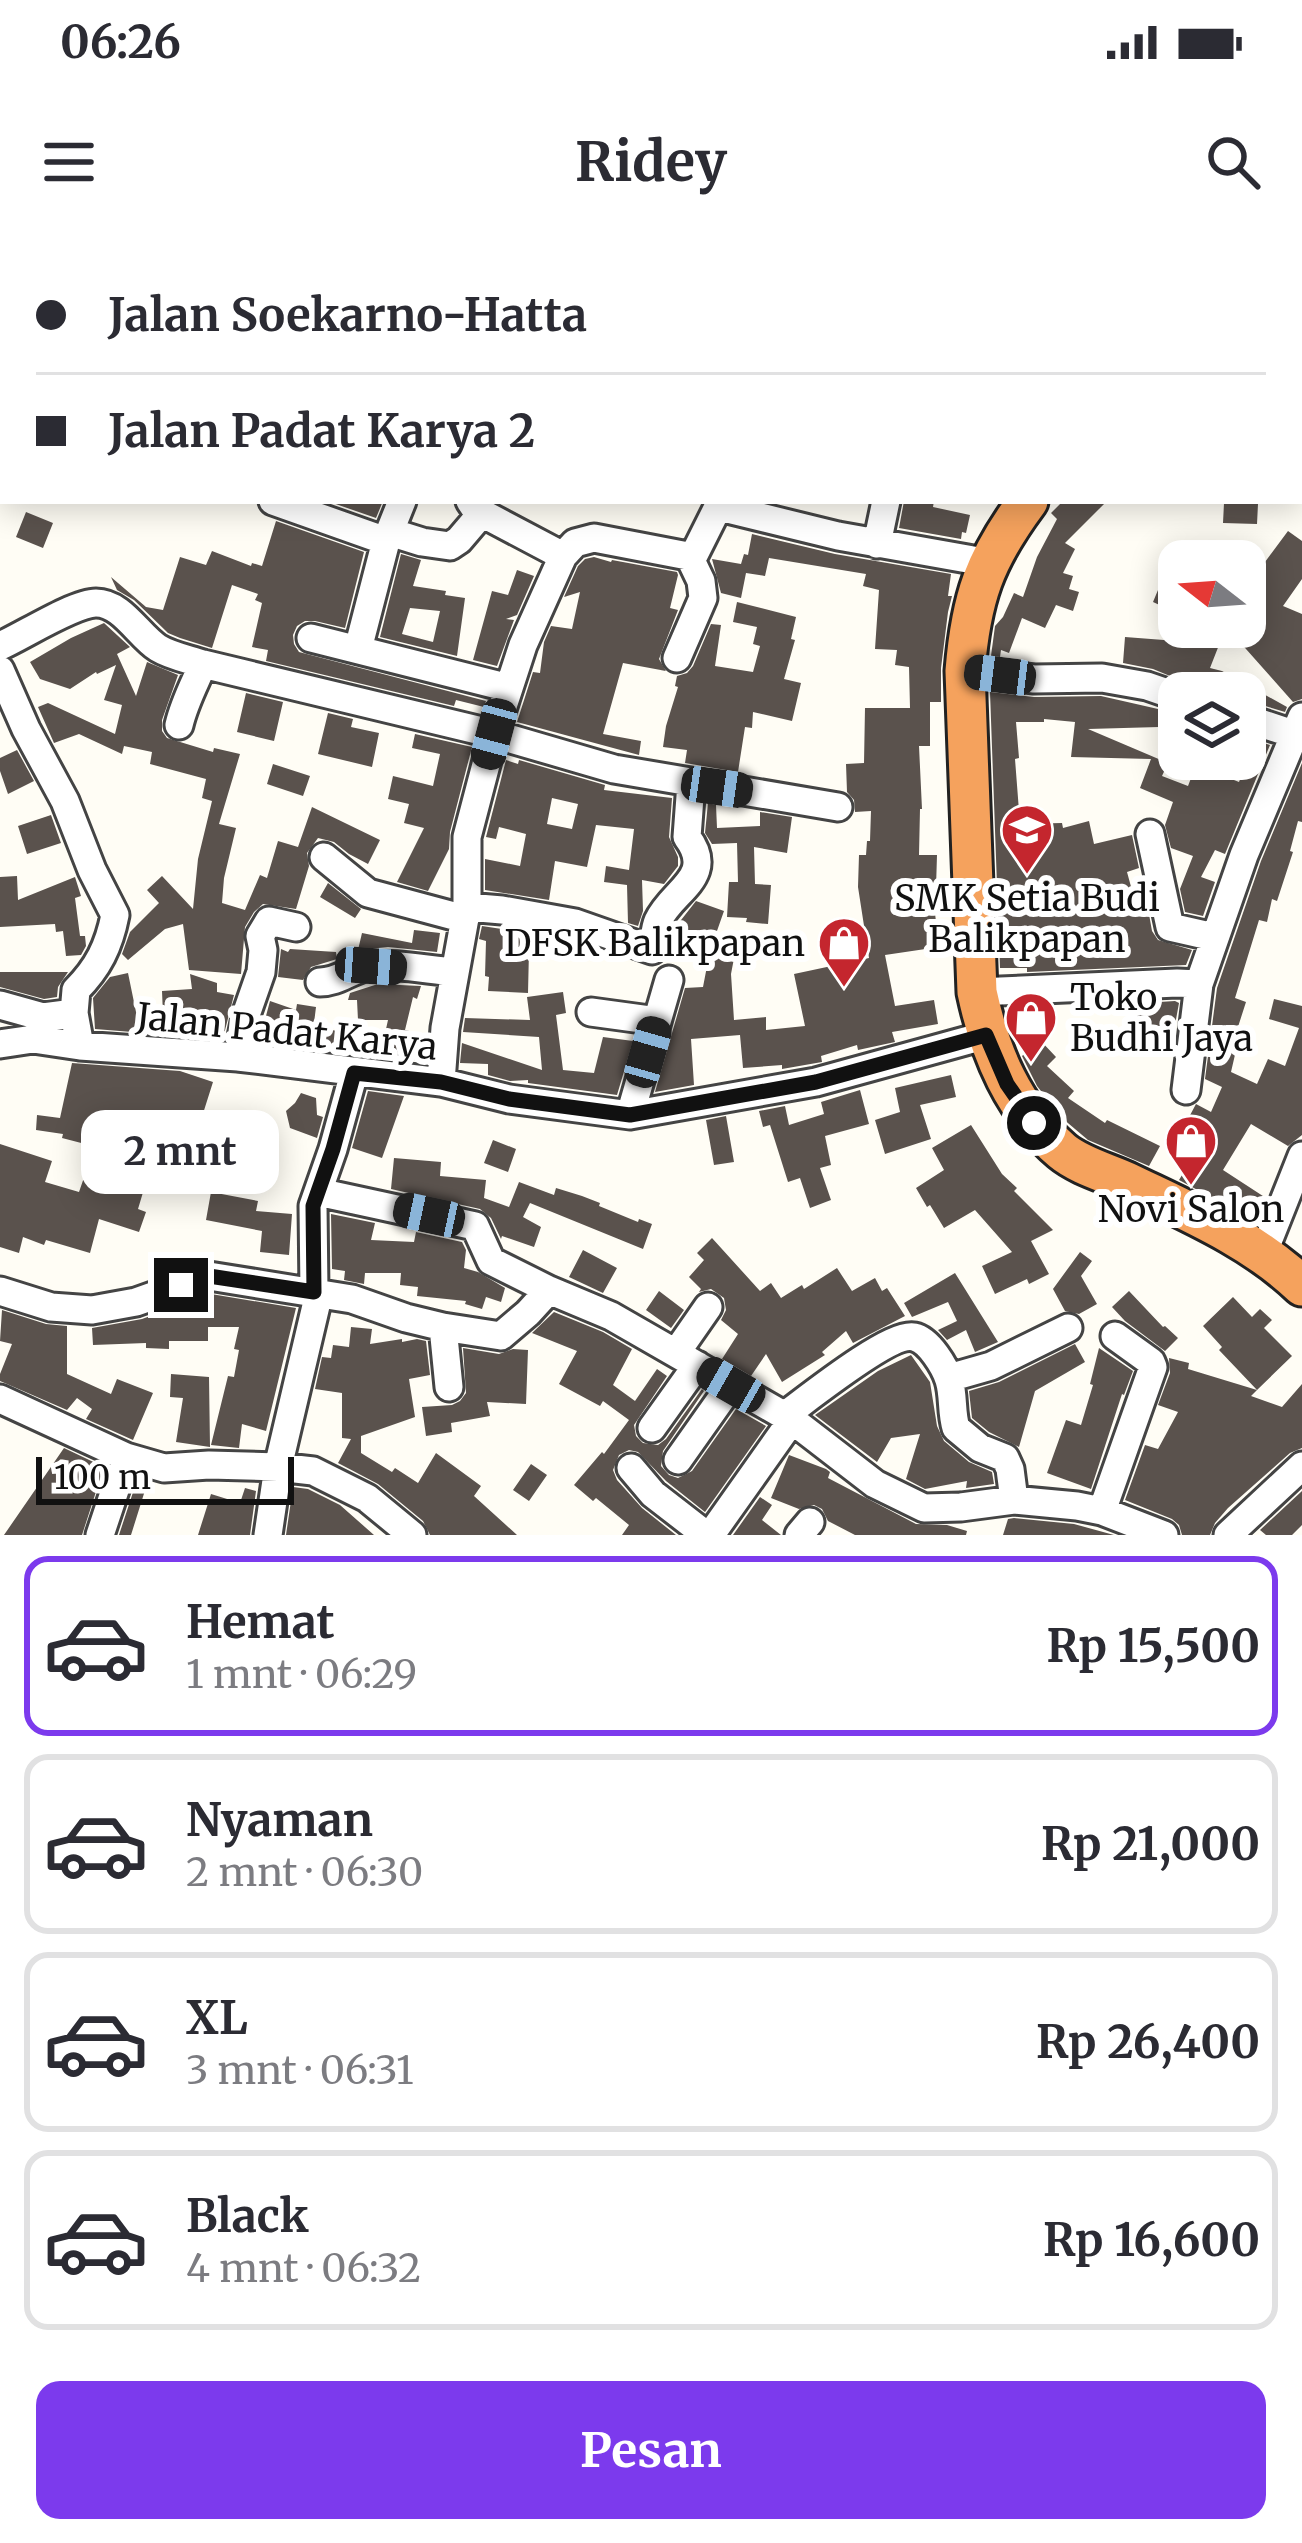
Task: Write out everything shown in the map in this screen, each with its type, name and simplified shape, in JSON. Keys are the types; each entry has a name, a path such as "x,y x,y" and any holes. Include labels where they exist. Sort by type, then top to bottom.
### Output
{"highway":[{"path":"1026,504 982,576 969,624 965,670 977,992 986,1035 1007,1084 1034,1123 1066,1154 1220,1227 1302,1286"}],"street":[{"path":"283,504 388,537 450,546 459,540 476,507 563,556"},
{"path":"358,649 401,504"},
{"path":"441,1082 445,1028 466,913 467,836 523,645 563,556 575,543 594,538 690,558 720,504 877,544 990,563"},
{"path":"877,544 885,504"},
{"path":"677,658 704,591 690,558"},
{"path":"0,646 76,608 98,603 115,610 164,651 203,664 494,734 614,769 838,808"},
{"path":"311,638 509,688"},
{"path":"179,725 203,664"},
{"path":"0,670 115,915 106,951 76,990 80,1046"},
{"path":"965,670 1034,679 1102,678 1158,690"},
{"path":"1186,1090 1199,984 1299,729 1266,722"},
{"path":"0,742 26,729"},
{"path":"324,856 368,893 466,913 575,923 652,950 660,917 691,884 696,867 694,847 687,837 691,783"},
{"path":"1150,834 1171,939 1214,937"},
{"path":"238,1057 261,972 262,930 269,921 296,927"},
{"path":"320,982 336,982 371,966 455,972"},
{"path":"630,1115 669,980"},
{"path":"977,992 1199,984"},
{"path":"0,1005 43,1017 74,1012"},
{"path":"591,1012 657,1021"},
{"name":"Jalan Padat Karya","path":"0,1044 33,1039 238,1057 441,1082 509,1099 630,1115 816,1082 986,1035"},
{"path":"268,1535 278,1466 316,1293 313,1206 354,1073"},
{"path":"1263,1254 1302,1156"},
{"path":"318,1192 475,1226 491,1261 611,1316 687,1359 788,1418 875,1484 924,1508 1014,1500 1090,1508 1164,1535"},
{"path":"0,1291 51,1307 92,1310 136,1302 209,1276 352,1299 443,1328 501,1336 550,1290"},
{"path":"652,1428 709,1307"},
{"path":"443,1328 448,1387"},
{"path":"949,1378 992,1366 1068,1328"},
{"path":"1065,1535 1090,1508 1153,1367 1115,1336"},
{"path":"631,1468 653,1493 702,1532 712,1533 788,1418 874,1351 907,1337 929,1347 949,1378 956,1428 980,1448 1005,1457 1014,1500"},
{"path":"678,1460 731,1385"},
{"path":"0,1399 126,1457 164,1468 278,1466 314,1471 367,1498 412,1535"},
{"path":"100,1535 126,1457"},
{"path":"1228,1535 1302,1466"}],"building":[{"path":"336,504 382,504 376,518"},
{"path":"903,504 934,504 970,515 961,539 899,528"},
{"path":"1060,504 1104,504 1065,543 1075,549 1063,573 1073,576 1069,589 1079,592 1073,611 1056,605 1045,628 1022,618 1009,653 1001,650 1000,657 991,656 995,626 1014,593 1023,597 1057,519 1051,513"},
{"path":"1224,504 1258,504 1257,524 1223,523"},
{"path":"26,512 53,523 43,548 16,537"},
{"path":"276,521 364,552 345,628 305,621 293,635 299,652 486,701 484,707 456,700 454,706 266,661 268,650 252,647 262,603 255,600 258,594 232,585 212,648 180,638 117,590 111,577 146,607 163,610 180,557 206,565 212,551 262,566"},
{"path":"1288,531 1302,541 1302,579 1283,606 1302,614 1302,699 1293,702 1245,648 1266,648 1266,561"},
{"path":"752,534 951,574 941,702 930,702 930,746 919,746 919,855 937,855 936,888 932,888 939,947 885,955 895,1006 934,1000 938,1024 892,1032 895,1042 858,1050 857,1045 821,1056 822,1062 782,1069 782,1065 743,1068 740,1035 691,1039 694,1085 655,1092 685,988 703,987 708,961 673,952 671,946 674,929 696,901 724,911 711,948 735,953 731,974 734,1020 766,1017 766,1030 805,1026 794,974 869,958 858,887 859,855 866,855 870,841 871,811 855,812 847,792 846,764 864,763 865,708 910,708 909,667 895,665 897,650 875,649 879,590 863,586 866,574 769,558 765,576 746,573 741,598 721,593 712,559 741,564"},
{"path":"401,554 421,560 413,586 465,598 457,656 380,637","holes":["410,608 440,611 433,642 402,634"]},
{"path":"594,557 678,575 670,608 678,610 659,659 666,671 623,663 603,734 641,741 639,755 517,722 533,672 540,673 551,626 572,629 580,592 564,597 578,566"},
{"path":"517,570 534,576 517,615 506,619 514,620 497,666 473,660 492,591 508,595"},
{"path":"737,602 796,617 784,679 801,683 792,721 753,712 752,728 745,727 738,772 685,763 687,750 663,747 677,676 693,666 711,624 721,625 715,666 753,672 760,646 753,644 757,627 733,622"},
{"path":"104,623 130,647 117,654 136,696 147,662 178,675 162,720 167,738 213,752 214,748 240,754 219,824 236,828 222,903 245,910 260,875 267,878 278,841 298,847 312,807 380,840 368,864 334,842 318,838 307,853 309,866 296,909 263,904 245,927 241,974 189,970 183,924 165,929 128,960 122,954 130,932 159,903 147,890 162,876 193,909 198,859 212,801 202,798 206,779 150,764 152,752 124,746 122,754 79,734 54,743 38,707 48,703 115,734 122,705 104,700 116,665 70,689 40,679 30,662"},
{"path":"1125,637 1158,640 1158,648 1218,648 1210,668 1224,672 1160,672 1123,663"},
{"path":"990,692 1101,696 1158,709 1158,727 1088,729 1158,759 1158,780 1188,786 1190,780 1256,780 1225,854 1215,850 1201,877 1215,882 1203,916 1185,912 1180,889 1193,856 1171,848 1165,825 1173,802 1140,788 1151,759 1071,757 1075,722 1016,722 1020,824 1062,823 1063,828 1089,821 1094,844 1132,835 1139,868 1127,872 1136,905 1147,903 1158,940 1192,950 1186,965 1027,972 1027,968 1000,968"},
{"path":"246,693 283,702 274,741 237,732"},
{"path":"1266,695 1287,707 1285,712 1266,706"},
{"path":"328,713 353,719 351,727 379,733 372,767 318,754"},
{"path":"415,734 472,747 449,849 428,891 397,882 424,828 404,823 409,804 388,799 393,776 433,786 440,754 412,748"},
{"path":"17,750 34,781 8,794 0,758"},
{"path":"506,760 518,764 519,760 605,785 604,790 672,798 669,837 678,866 664,884 642,880 643,911 638,926 628,923 627,885 604,882 606,866 629,870 634,829 596,825 587,867 555,861 549,900 485,890 485,859 520,866 526,834 499,827 496,839 486,837","holes":["552,798 578,804 572,829 547,824"]},
{"path":"1302,763 1302,822 1298,821 1277,901 1272,899 1267,922 1259,920 1235,998 1246,1002 1231,1072 1257,1084 1268,1059 1285,1066 1299,1028 1269,1019 1274,999 1302,1006 1302,1135 1288,1146 1251,1124 1223,1170 1266,1198 1257,1222 1179,1180 1196,1152 1172,1141 1196,1104 1211,1112 1222,1087 1205,1079 1217,988 1261,861"},
{"path":"273,764 310,776 303,796 267,784"},
{"path":"708,803 716,805 717,828 760,826 760,812 792,817 787,853 754,847 755,884 771,885 768,924 727,917 729,882 738,882 737,843 712,844 705,833"},
{"path":"51,815 61,843 27,854 18,826"},
{"path":"17,876 18,900 75,877 81,896 75,898 80,936 85,936 86,946 81,955 66,956 63,931 56,932 55,924 0,927 0,877"},
{"path":"328,883 361,909 355,918 320,897"},
{"path":"482,926 540,935 537,951 529,950 528,993 488,991 486,941 479,939"},
{"path":"414,930 440,933 437,952 388,947 358,950 362,933 412,943"},
{"path":"281,949 336,952 337,959 311,967 303,980 278,977"},
{"path":"0,972 68,972 57,997 44,999 0,987"},
{"path":"128,973 136,1012 147,1014 150,1005 158,1006 157,1015 163,1015 162,991 192,989 190,974 217,983 217,992 234,995 223,1038 191,1036 192,1028 164,1023 156,1025 155,1033 95,1029 93,998 110,977"},
{"path":"378,984 421,986 417,999 413,997 405,1030 408,1038 424,1039 422,1061 380,1056 388,1020 358,1020 357,1000 348,1000 350,993"},
{"path":"563,992 566,1013 556,1015 563,1070 594,1073 603,1037 633,1041 617,1095 510,1081 488,1075 488,1064 460,1063 462,1043 542,1070 539,1037 463,1032 465,1018 530,1020 527,997"},
{"path":"270,1001 296,1010 297,1004 316,1007 312,1039 277,1033 274,1043 259,1042"},
{"path":"1143,1003 1179,1003 1171,1047 1131,1027"},
{"path":"325,1029 350,1033 347,1052 322,1049"},
{"path":"1040,1040 1056,1057 1047,1066 1074,1091 1068,1098 1105,1123 1160,1146 1149,1166 1088,1140 1062,1118 1037,1086 1022,1056"},
{"path":"72,1063 180,1071 213,1082 200,1123 169,1114 168,1145 181,1146 180,1175 153,1175 153,1139 113,1127 113,1170 147,1179 138,1209 146,1212 139,1232 99,1219 90,1253 23,1237 19,1253 0,1247 0,1144 52,1161 45,1182 79,1192 89,1163 89,1145 36,1130 37,1115 60,1118"},
{"path":"951,1075 956,1097 920,1105 931,1139 885,1154 875,1120 900,1112 895,1088"},
{"path":"860,1090 869,1124 825,1136 831,1165 820,1168 831,1200 810,1208 800,1178 788,1182 770,1125 763,1127 759,1111 785,1106 789,1125 824,1114 821,1102"},
{"path":"368,1091 404,1096 382,1158 352,1148"},
{"path":"301,1093 316,1098 317,1115 323,1117 317,1138 290,1128 286,1111"},
{"path":"726,1116 734,1162 714,1165 706,1120"},
{"path":"971,1125 1002,1174 1017,1188 1014,1191 1053,1230 1031,1241 1049,1274 995,1294 982,1266 1012,1252 975,1210 944,1228 916,1188 944,1170 932,1148"},
{"path":"493,1140 516,1149 508,1172 484,1163"},
{"path":"394,1158 441,1162 440,1176 486,1180 484,1198 509,1207 519,1182 554,1195 556,1188 582,1196 652,1224 643,1249 530,1203 523,1217 541,1227 534,1247 501,1239 491,1218 480,1209 391,1189"},
{"path":"211,1192 258,1201 256,1211 292,1214 289,1255 260,1252 262,1231 206,1220"},
{"path":"331,1214 375,1223 371,1240 414,1242 416,1232 462,1242 464,1268 505,1288 501,1302 486,1297 482,1309 466,1301 417,1296 418,1287 400,1285 401,1273 365,1273 364,1284 344,1280 345,1271 332,1269"},
{"path":"712,1238 760,1291 771,1283 781,1298 837,1268 852,1291 875,1278 905,1316 853,1343 846,1331 822,1352 825,1355 782,1382 766,1354 751,1376 722,1359 738,1334 721,1320 726,1310 724,1298 711,1289 699,1292 689,1277 704,1260 697,1253"},
{"path":"583,1250 617,1268 603,1293 569,1277"},
{"path":"1080,1252 1092,1261 1081,1276 1097,1304 1079,1314 1065,1311 1053,1289"},
{"path":"955,1273 998,1342 975,1352 966,1330 947,1340 938,1330 957,1321 948,1302 912,1317 904,1303"},
{"path":"659,1291 684,1310 671,1328 646,1310"},
{"path":"1129,1291 1178,1338 1165,1351 1112,1307"},
{"path":"211,1294 296,1308 266,1431 242,1424 239,1448 211,1445 228,1376 234,1377 239,1327 208,1327 208,1341 169,1341 169,1349 146,1348 146,1343 93,1345 92,1328 142,1319"},
{"path":"1233,1297 1252,1317 1260,1309 1272,1320 1264,1328 1292,1356 1257,1390 1203,1326"},
{"path":"2,1310 67,1326 67,1374 111,1394 117,1379 153,1393 133,1440 86,1419 92,1409 77,1398 67,1410 0,1381 12,1344 0,1341"},
{"path":"554,1312 632,1349 613,1385 635,1401 657,1369 667,1376 634,1425 643,1443 658,1445 666,1439 704,1391 663,1451 661,1466 669,1475 678,1478 692,1471 736,1409 766,1426 705,1512 638,1452 619,1455 613,1470 617,1480 676,1535 622,1535 629,1525 574,1485 629,1420 603,1401 600,1406 559,1384 577,1351 532,1333"},
{"path":"351,1327 372,1329 370,1344 426,1341 430,1375 409,1379 415,1417 361,1436 361,1453 418,1483 436,1453 481,1486 474,1496 517,1535 430,1535 423,1521 378,1484 338,1463 351,1439 342,1438 342,1393 315,1389 322,1357 331,1358 333,1345 349,1347"},
{"path":"1075,1344 1085,1362 1035,1391 1019,1447 972,1418 969,1391 999,1382"},
{"path":"463,1348 499,1354 528,1350 526,1404 487,1402 490,1416 451,1423 452,1432 426,1436 422,1407 452,1405 466,1393"},
{"path":"1099,1348 1133,1371 1091,1489 1047,1473 1066,1420 1081,1425"},
{"path":"911,1355 930,1382 944,1441 969,1462 992,1472 994,1484 966,1488 967,1481 925,1489 906,1479 920,1434 891,1438 877,1462 815,1415 878,1371"},
{"path":"1169,1358 1189,1363 1188,1369 1257,1390 1251,1396 1282,1407 1302,1384 1302,1448 1290,1453 1228,1508 1210,1535 1182,1535 1172,1519 1125,1500 1145,1445 1158,1449 1178,1412 1158,1405 1170,1373"},
{"path":"171,1374 209,1377 210,1447 176,1442 183,1398 170,1397"},
{"path":"64,1448 104,1467 82,1535 4,1535"},
{"path":"789,1455 826,1469 828,1478 916,1524 947,1525 967,1531 966,1535 855,1535 828,1521 814,1505 799,1509 771,1498"},
{"path":"531,1464 547,1475 529,1501 513,1490"},
{"path":"137,1480 147,1484 131,1535 119,1535"},
{"path":"293,1487 340,1505 374,1535 286,1535"},
{"path":"245,1488 256,1491 250,1535 198,1535 211,1494 240,1503"},
{"path":"1302,1491 1302,1525 1292,1535 1266,1535 1260,1530"},
{"path":"760,1497 772,1505 762,1520 781,1535 733,1535"},
{"path":"1008,1519 1074,1524 1114,1535 1003,1535"}],"place":[{"name":"SMK Setia Budi Balikpapan","path":"1027,876"},
{"name":"DFSK Balikpapan","path":"844,989"},
{"name":"Toko Budhi Jaya","path":"1031,1064"},
{"name":"Novi Salon","path":"1191,1187"}],"route":[{"path":"181,1285 209,1276 314,1292 313,1206 354,1073 441,1082 509,1099 630,1115 816,1082 986,1035 1007,1084 1034,1123"}]}
